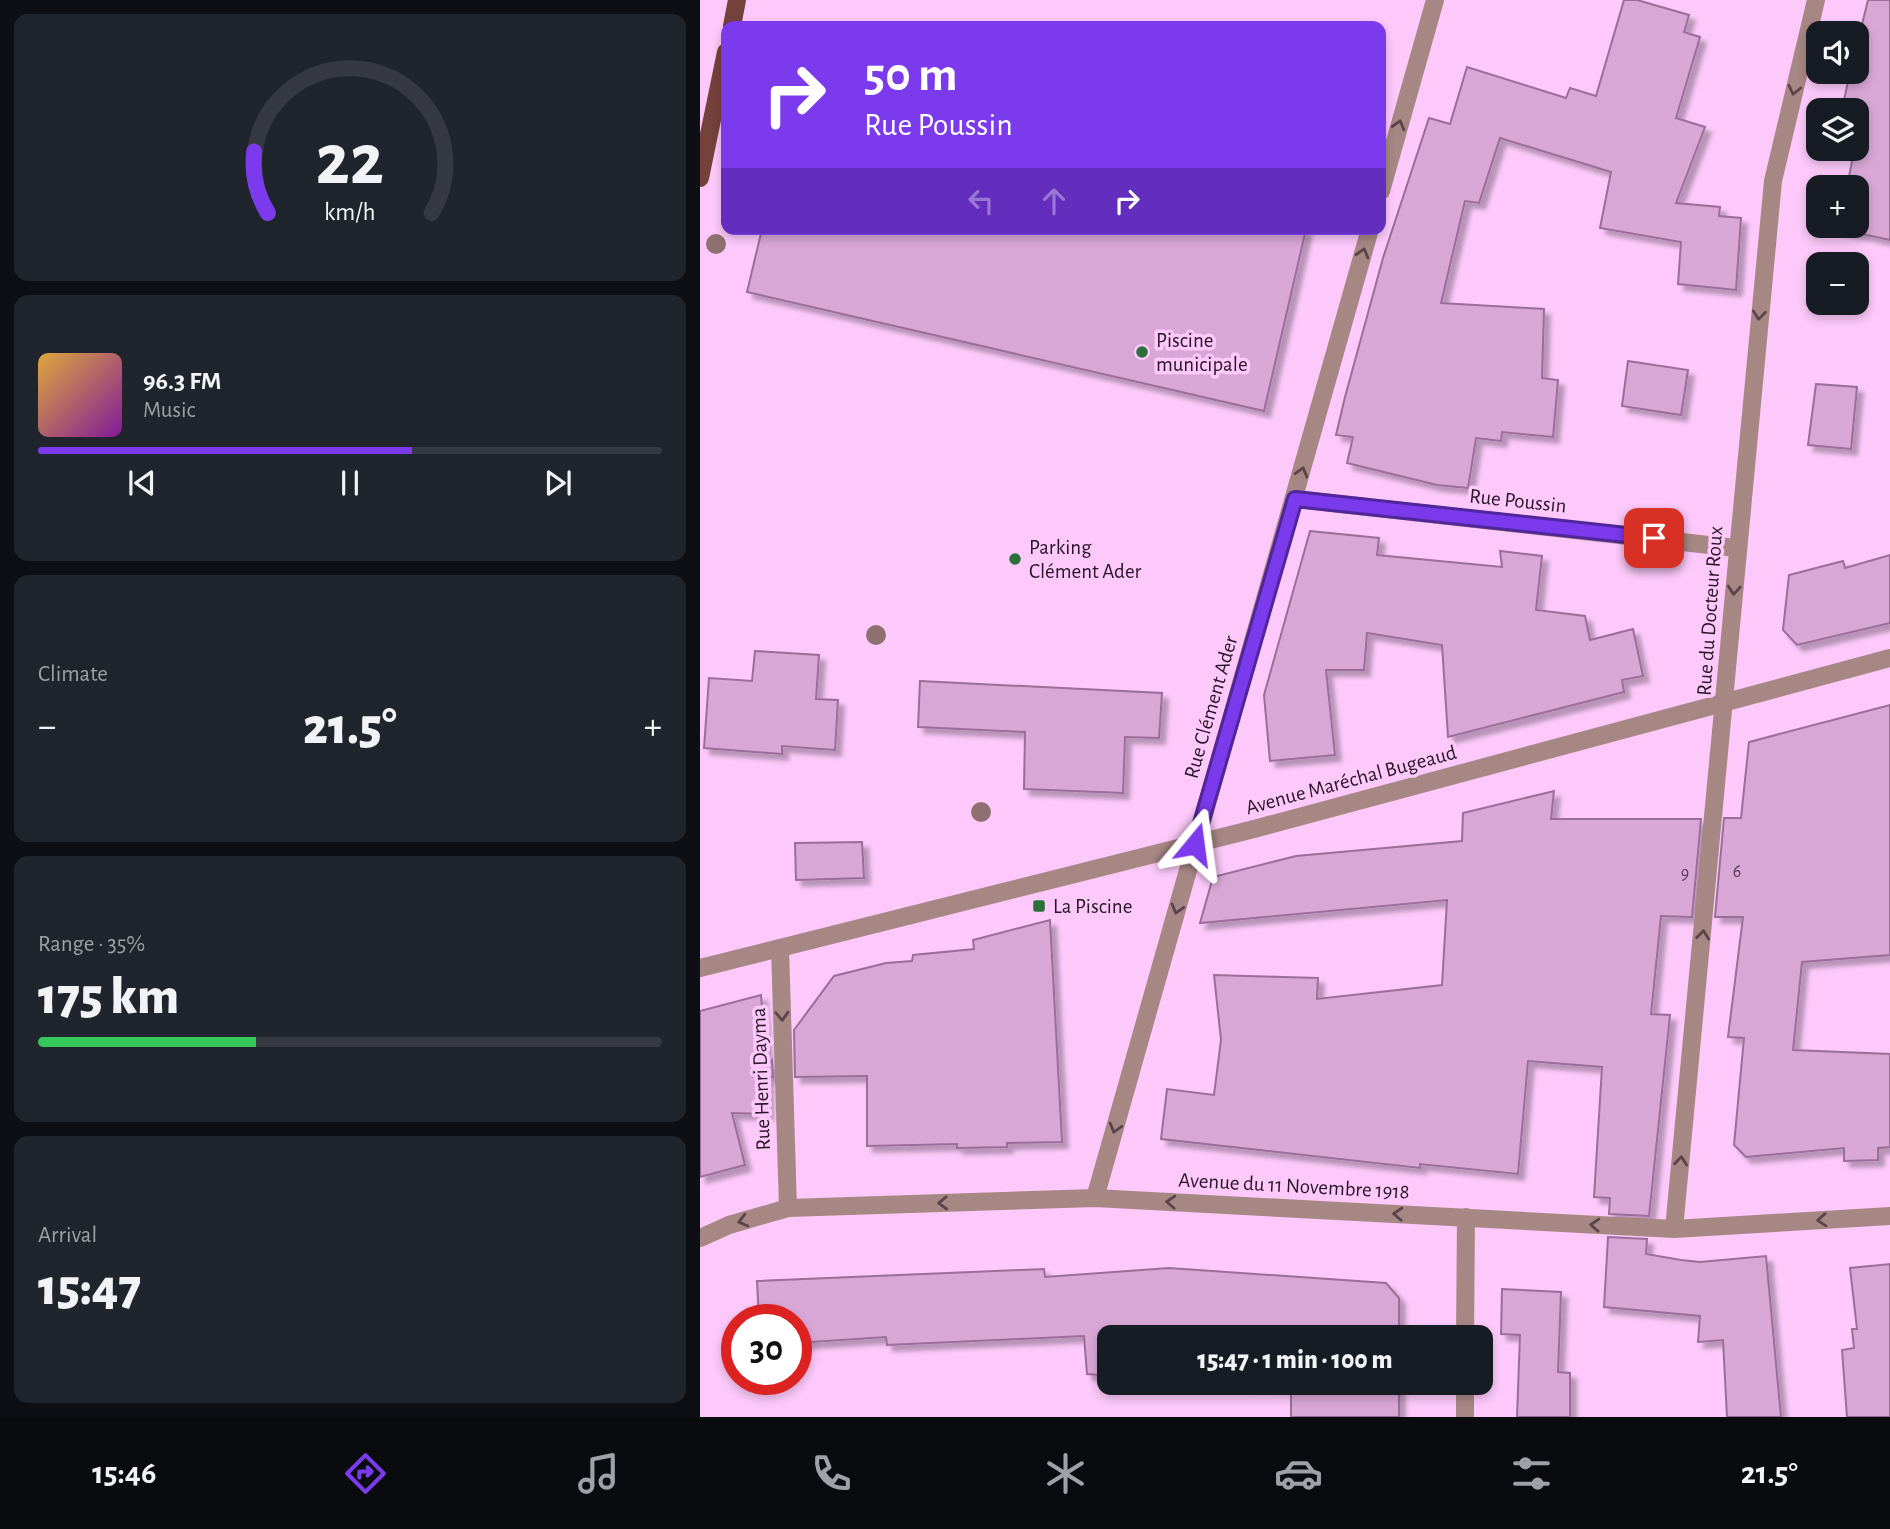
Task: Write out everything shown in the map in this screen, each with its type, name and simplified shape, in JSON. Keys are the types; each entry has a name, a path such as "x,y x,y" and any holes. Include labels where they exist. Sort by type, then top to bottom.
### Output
{"main road":[{"path":"733,21 737,0"},
{"path":"700,178 721,76"}],"street":[{"path":"1386,173 1435,0"},
{"name":"Rue du Docteur Roux","path":"1674,1229 1726,704 1737,548 1773,181 1816,0"},
{"name":"Rue Clément Ader","path":"1095,1198 1368,235"},
{"name":"Rue Poussin","path":"1295,499 1737,548"},
{"name":"Avenue Maréchal Bugeaud","path":"700,968 1195,844 1890,658"},
{"name":"Rue Henri Dayma","path":"780,948 788,1209"},
{"name":"Avenue du 11 Novembre 1918","path":"700,1238 729,1224 788,1209 1095,1198 1674,1229 1890,1216"},
{"path":"1465,1325 1466,1217"},
{"path":"1465,1395 1465,1417"}],"building":[{"path":"1624,0 1637,0 1689,15 1684,32 1700,37 1676,118 1705,127 1676,203 1720,207 1719,216 1741,218 1736,290 1678,284 1681,242 1600,228 1611,172 1500,138 1479,203 1465,201 1441,303 1544,309 1542,378 1558,380 1553,437 1502,432 1501,441 1476,438 1468,488 1437,485 1347,463 1353,437 1336,435 1345,397 1383,258 1429,118 1450,124 1467,67 1566,98 1570,88 1596,96"},
{"path":"1868,0 1890,0 1890,240 1869,235 1869,175 1849,175 1852,161 1869,161 1869,98 1844,98 1847,84 1869,84 1869,21 1863,21"},
{"name":"Piscine municipale","path":"761,235 1305,235 1264,411 747,292"},
{"path":"1628,361 1688,370 1681,415 1622,406"},
{"path":"1816,384 1857,387 1851,449 1808,445"},
{"path":"1310,531 1379,538 1377,555 1502,567 1500,551 1542,556 1536,610 1585,616 1590,640 1633,629 1643,676 1622,680 1624,692 1448,737 1442,645 1367,633 1364,670 1326,670 1335,755 1270,761 1264,695"},
{"path":"1890,555 1890,623 1797,645 1783,630 1789,575 1843,561 1845,568"},
{"path":"755,651 819,655 816,699 838,700 835,750 782,746 782,754 704,748 709,678 752,681"},
{"path":"920,681 1162,693 1159,738 1125,737 1123,793 1024,789 1025,732 918,727"},
{"path":"1890,705 1890,955 1802,962 1793,1050 1890,1054 1890,1147 1878,1148 1878,1160 1844,1161 1844,1148 1746,1157 1734,1145 1744,1038 1728,1037 1743,917 1715,917 1724,818 1741,818 1749,742"},
{"path":"1554,791 1551,819 1701,819 1692,917 1661,916 1651,1014 1670,1015 1649,1216 1609,1214 1610,1198 1594,1197 1602,1067 1528,1061 1518,1174 1420,1164 1420,1168 1161,1139 1167,1089 1214,1095 1221,1040 1214,975 1318,978 1317,999 1442,985 1447,900 1200,923 1213,877 1296,856 1462,841 1463,813"},
{"path":"862,842 864,878 796,880 795,843"},
{"path":"1050,920 1062,1142 1007,1143 1007,1147 957,1148 957,1144 867,1146 867,1076 795,1077 794,1030 834,976 886,963 912,961 913,955 974,949 973,940"},
{"path":"761,995 767,1066 772,1060 773,1077 767,1077 767,1114 732,1113 745,1165 700,1177 700,1011"},
{"path":"1608,1237 1647,1239 1646,1254 1681,1260 1700,1262 1766,1256 1781,1417 1727,1417 1723,1340 1698,1342 1700,1316 1604,1307"},
{"path":"1890,1264 1890,1417 1847,1417 1842,1350 1854,1348 1852,1329 1857,1329 1850,1268"},
{"path":"1169,1268 1386,1283 1399,1298 1399,1325 1097,1325 1097,1375 1087,1374 1084,1336 887,1345 886,1337 812,1342 812,1304 758,1304 757,1281 1044,1269 1045,1277"},
{"path":"1502,1289 1561,1292 1558,1372 1570,1373 1570,1417 1517,1417 1520,1335 1501,1334"},
{"path":"1291,1395 1399,1395 1399,1417 1291,1417"}],"place":[{"name":"Piscine municipale","path":"1142,352"},
{"name":"Parking Clément Ader","path":"1015,559"},
{"name":"La Piscine","path":"1039,906"}],"route":[{"path":"1195,844 1295,499 1654,538"}]}
